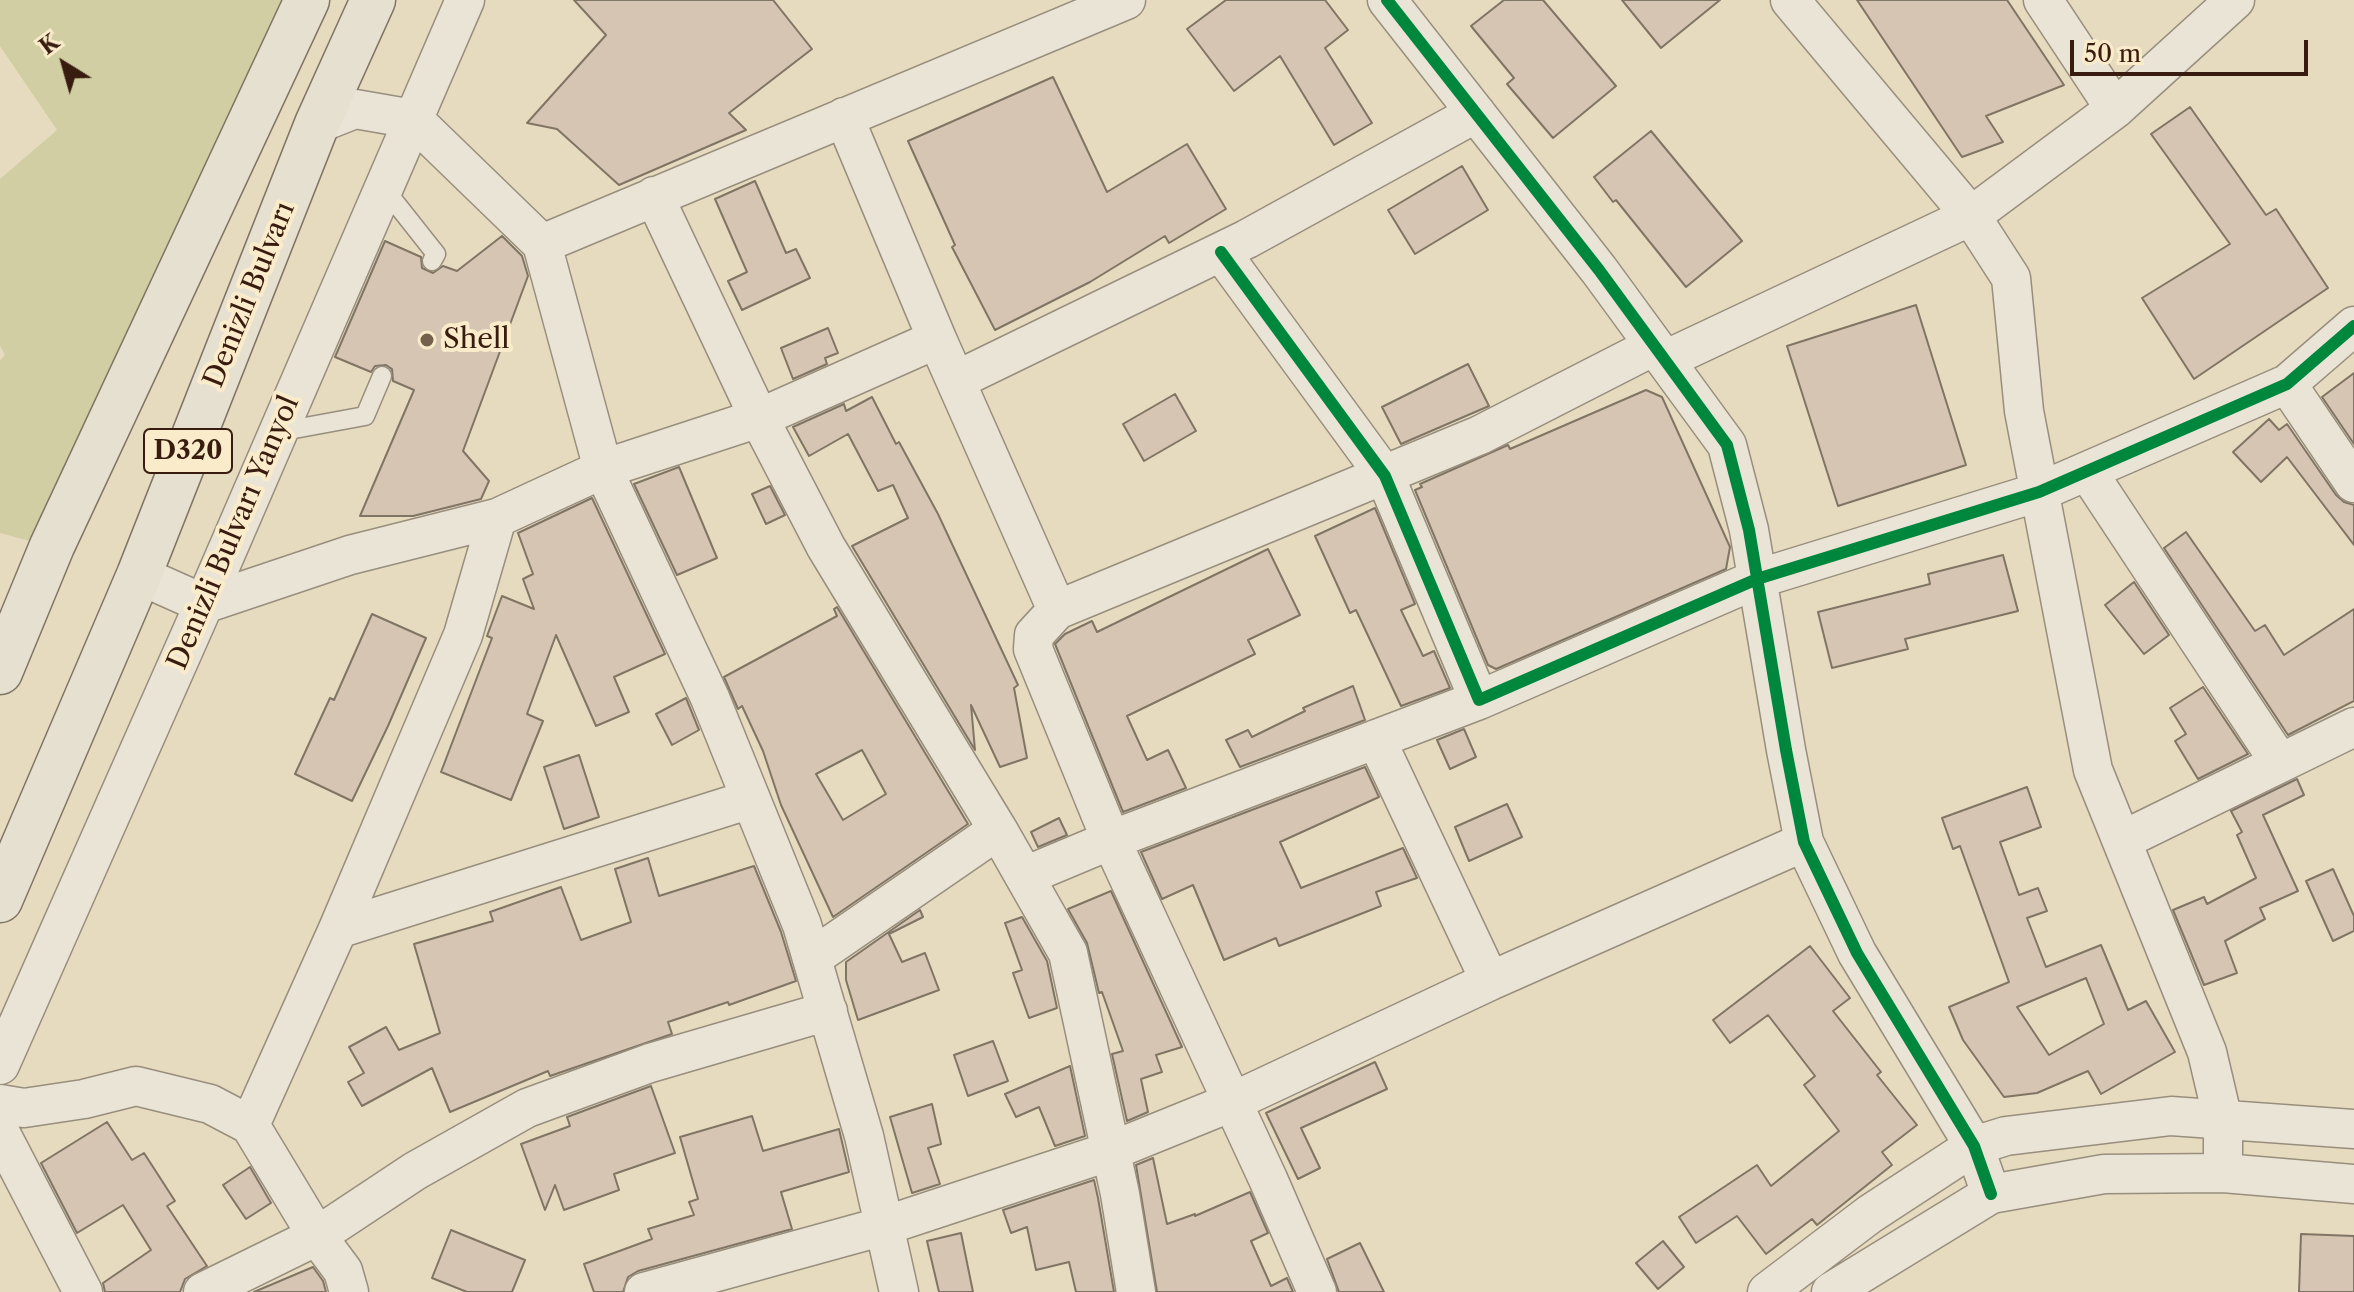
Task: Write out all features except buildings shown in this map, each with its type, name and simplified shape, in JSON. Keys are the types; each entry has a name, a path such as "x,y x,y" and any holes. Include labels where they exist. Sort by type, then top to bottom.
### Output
{"highway":[{"name":"D320","path":"0,672 52,546 307,0"},
{"name":"Denizli Bulvarı","path":"0,900 139,575 317,124 373,0"}],"street":[{"name":"Denizli Bulvarı Yanyol","path":"0,1065 204,604 465,0"},
{"path":"542,244 1126,0"},
{"path":"1387,0 1599,270 1727,445 1749,530 1804,842 1857,953 1974,1146 1991,1194"},
{"path":"1790,0 1971,216 2011,278 2024,411 2093,770 2207,1052 2223,1120 2223,1173"},
{"path":"2043,0 2115,109"},
{"path":"1317,1292 1111,840 1033,649 1034,635 1057,610 1385,476 1971,216 2115,109 2231,1"},
{"path":"317,124 355,109 413,119 542,244 603,469 710,698 802,925 864,1136 899,1292"},
{"path":"957,380 1221,252 1476,113"},
{"path":"844,117 937,339 1057,610"},
{"path":"654,196 759,418 826,547 998,830 1068,953 1111,1151 1136,1292"},
{"path":"1221,252 1385,476 1479,700"},
{"path":"1025,876 1111,840 1479,700 1757,579 2039,492 2287,384 2354,326"},
{"path":"139,575 204,604 350,555 497,518 603,469 759,418 937,339"},
{"path":"2287,384 2354,483"},
{"path":"2087,471 2280,763"},
{"path":"250,1125 338,929 463,635 497,518"},
{"path":"2123,840 2354,727"},
{"path":"1376,739 1490,981"},
{"path":"338,929 751,799"},
{"path":"812,958 998,830"},
{"path":"644,1292 884,1226 1111,1151 1232,1102 1490,981 1804,842"},
{"path":"203,1292 317,1236 415,1171 527,1108 650,1063 828,1011"},
{"path":"0,1104 24,1108 84,1099 136,1086 210,1104 250,1125 317,1236 343,1271 349,1292"},
{"path":"1767,1292 1870,1214 1974,1146 2006,1136 2171,1116 2354,1129"},
{"path":"0,1132 83,1292"},
{"path":"1831,1292 1991,1194 2104,1174 2223,1173 2354,1184"}],"lane":[{"path":"383,187 436,254 432,261"},
{"path":"278,432 365,416 382,376"}],"shaded area":[{"path":"0,0 291,0 41,544 0,533 0,360 5,355 0,346 0,179 57,130 0,46"}],"cycle path":[{"path":"1387,0 1599,270 1727,445 1749,530 1804,842 1857,953 1974,1146 1991,1194"},
{"path":"1221,252 1385,476 1479,700 1757,579 2039,492 2287,384 2354,326"}],"place":[{"name":"Shell","path":"427,340"}]}
